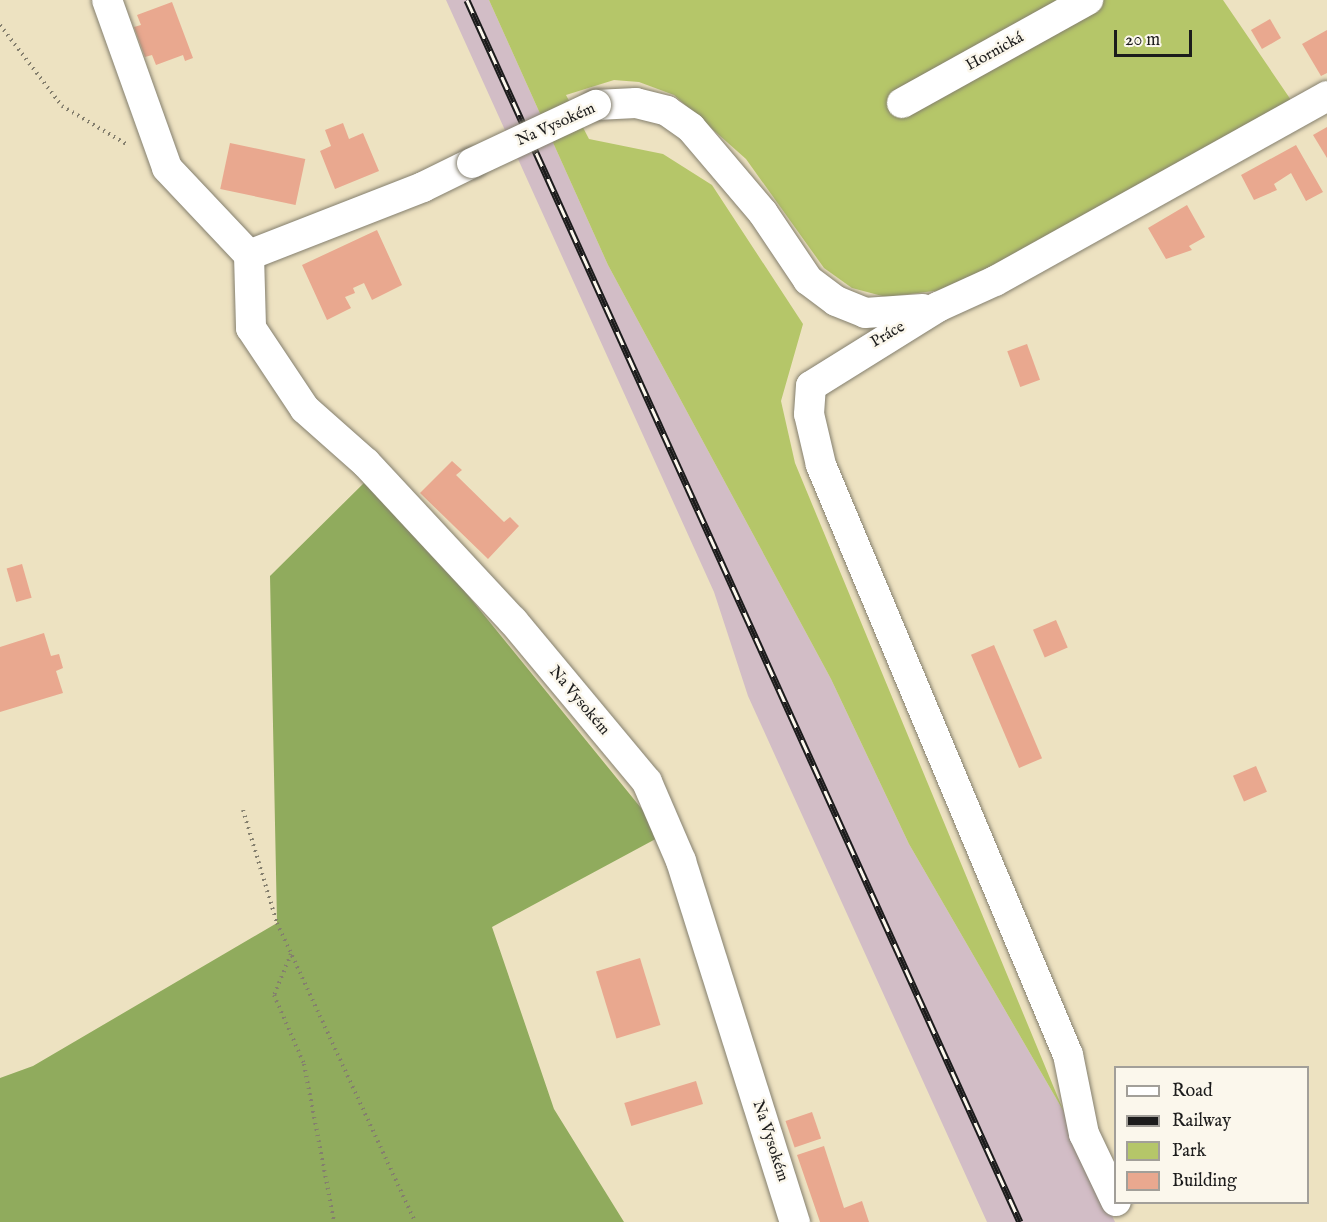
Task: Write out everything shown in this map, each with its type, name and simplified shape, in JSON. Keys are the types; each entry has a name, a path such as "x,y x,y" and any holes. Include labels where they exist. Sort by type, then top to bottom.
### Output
{"street":[{"path":"107,0 167,168 249,255"},
{"name":"Hornická","path":"902,103 1088,0"},
{"name":"Práce","path":"1114,1198 1084,1134 1068,1054 821,465 810,414 811,386 938,307 995,281 1327,96"},
{"name":"Na Vysokém","path":"795,1222 681,861 647,782 513,621 366,463 305,410 251,328 249,255 423,187 596,105 636,103 667,111 691,128 763,213 808,280 836,301 865,313 938,307"},
{"path":"1117,1204 1125,1222"}],"path":[{"path":"0,25 62,106 167,168"},
{"path":"243,810 291,953 415,1222"},
{"path":"291,953 274,995 304,1064 334,1222"}],"shaded area":[{"path":"446,0 489,0 608,265 831,679 909,844 1064,1112 1115,1222 987,1222 748,696 714,592"}],"green space":[{"path":"489,0 1223,0 1293,103 958,288 886,297 852,288 824,268 746,159 674,95 639,82 614,80 566,95 589,139 663,154 712,185 803,324 781,401 795,463 1064,1112 909,844 831,679 608,265"},
{"path":"371,476 663,835 492,927 554,1109 624,1222 0,1222 0,1078 33,1066 277,923 270,576"}],"building":[{"path":"172,2 193,58 185,61 183,55 156,65 152,55 145,57 134,27 141,25 137,15"},
{"path":"1270,19 1281,38 1262,49 1251,30"},
{"path":"1327,30 1327,73 1321,76 1302,44"},
{"path":"343,123 349,139 363,133 379,171 335,189 320,151 331,146 325,130"},
{"path":"1327,127 1327,158 1313,135"},
{"path":"230,143 305,159 296,205 220,189"},
{"path":"1296,145 1323,192 1306,201 1291,173 1274,184 1277,190 1254,200 1241,175"},
{"path":"1187,205 1205,237 1189,246 1192,250 1166,259 1148,228"},
{"path":"377,230 402,285 372,300 364,283 353,288 355,293 345,297 351,308 327,320 302,265"},
{"path":"1027,344 1040,380 1020,387 1007,351"},
{"path":"452,461 462,470 456,475 504,522 510,517 519,526 488,559 420,493"},
{"path":"22,564 32,598 16,602 7,568"},
{"path":"1056,620 1068,648 1045,657 1033,630"},
{"path":"44,633 51,656 59,654 63,668 56,671 63,693 0,712 0,647"},
{"path":"994,645 1042,758 1019,768 971,655"},
{"path":"1256,766 1267,792 1244,802 1233,776"},
{"path":"640,958 660,1025 616,1038 596,971"},
{"path":"696,1081 703,1104 631,1126 624,1103"},
{"path":"812,1112 821,1138 795,1148 786,1121"},
{"path":"824,1146 844,1208 862,1201 869,1222 820,1222 797,1155"}],"railway":[{"path":"467,0 1020,1222"}]}
